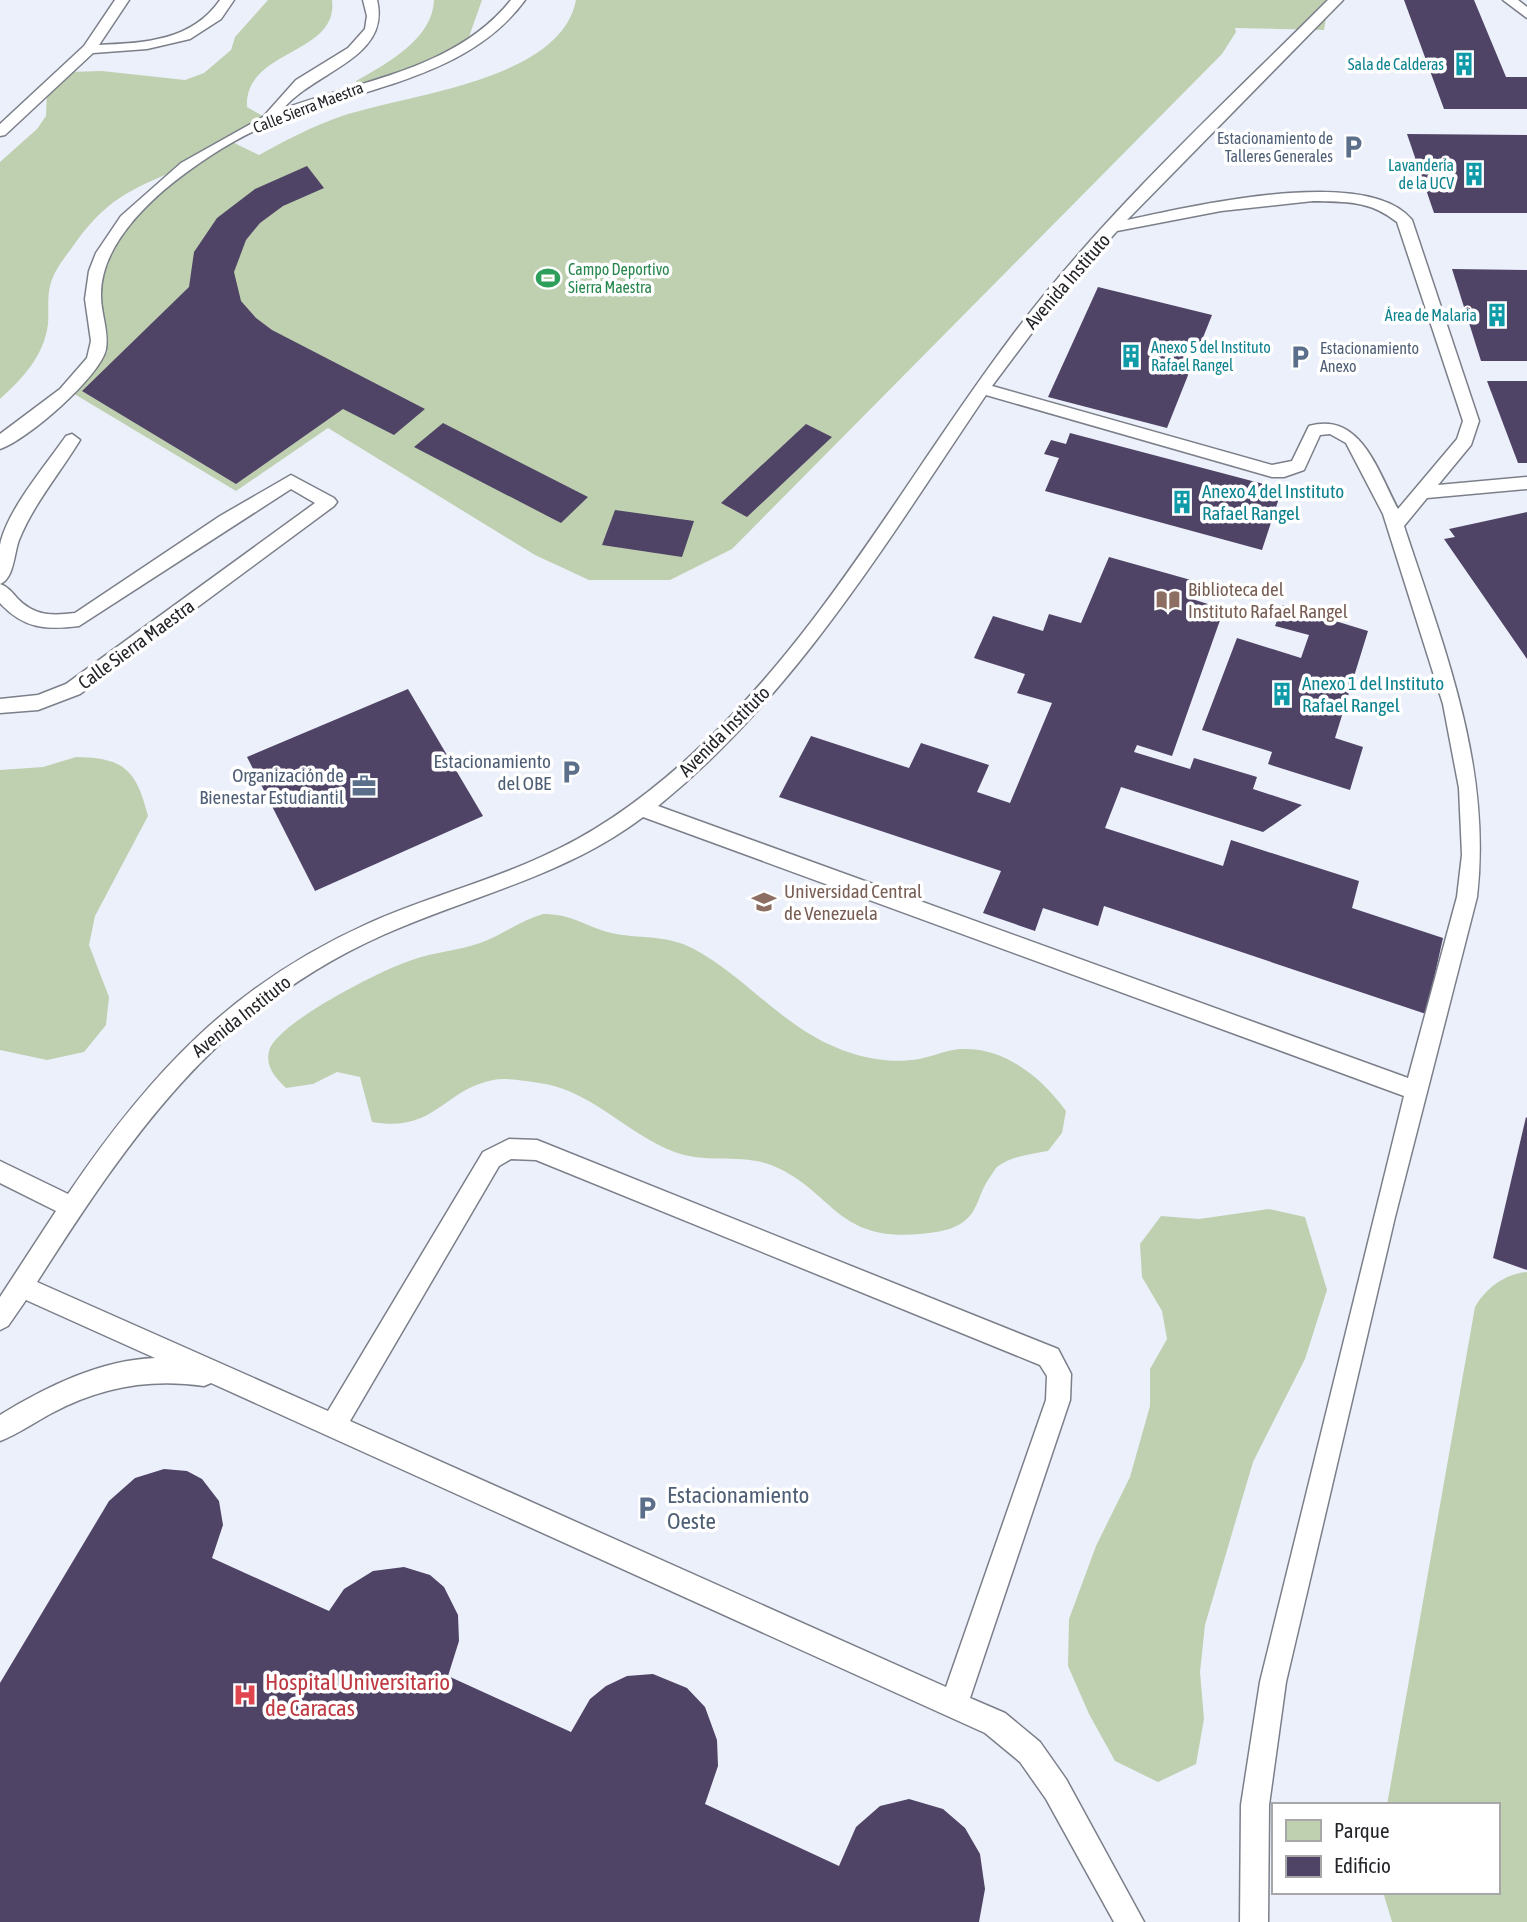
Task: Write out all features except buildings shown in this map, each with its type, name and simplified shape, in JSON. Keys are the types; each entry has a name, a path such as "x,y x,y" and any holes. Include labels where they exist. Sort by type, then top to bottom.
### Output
{"lane":[{"path":"0,132 89,49 122,0"},
{"path":"89,49 156,45 211,20 227,0"},
{"path":"268,120 291,90 351,54 362,43 375,10 370,0"},
{"name":"Calle Sierra Maestra","path":"0,443 82,375 94,360 100,341 93,292 99,264 120,229 147,198 185,167 228,139 268,120 431,65 464,51 494,30 518,0"},
{"name":"Avenida Instituto","path":"0,1318 74,1208 170,1075 207,1038 270,988 351,941 547,864 641,808 714,746 768,689 823,621 1020,337 1075,269 1336,0"},
{"path":"1510,0 1527,14"},
{"path":"1114,227 1251,202 1296,198 1356,198 1386,204 1399,211 1471,421 1465,441 1395,525"},
{"path":"983,389 1272,471 1294,471 1299,467 1315,430 1332,428 1352,439 1395,525 1452,704 1469,788 1471,881 1383,1217 1273,1682 1255,1805 1254,1922"},
{"path":"0,577 5,549 36,491 72,440"},
{"name":"Calle Sierra Maestra","path":"0,591 20,613 50,623 79,619 226,520 291,481 328,502 73,689 54,699 30,705 0,706"},
{"path":"1423,492 1527,483"},
{"path":"641,808 1416,1091"},
{"path":"333,1427 491,1159 509,1149 537,1150 1049,1357 1059,1374 1058,1400 954,1703"},
{"path":"0,1172 74,1208"},
{"path":"21,1286 995,1723 1030,1752 1056,1789 1130,1922"},
{"path":"0,1429 66,1393 136,1373 200,1373 240,1384"}],"green space":[{"name":"Campo Deportivo Sierra Maestra","path":"268,0 332,0 330,18 321,32 274,62 260,74 250,88 247,107 268,119 228,140 259,155 342,116 441,91 513,66 542,49 564,27 576,0 1329,0 1324,30 1235,28 1236,32 1222,54 732,549 670,580 589,580 535,555 328,428 236,491 66,389 94,360 93,291 120,229 182,168 119,198 83,232 61,262 50,286 48,324 42,346 17,383 0,399 0,162 37,129 46,116 47,91 68,72 102,71 185,80 204,73 231,50 235,37"},
{"path":"434,0 482,0 464,51 358,88 356,81 394,58 417,38 432,14"},
{"path":"76,757 106,760 125,769 138,787 148,816 95,916 89,945 109,997 106,1025 84,1052 47,1060 0,1050 0,770 43,767"},
{"path":"543,914 567,917 615,934 681,943 732,974 806,1032 851,1053 893,1061 919,1059 960,1049 996,1054 1023,1068 1057,1099 1066,1111 1062,1133 1048,1151 1015,1158 997,1167 972,1213 961,1223 934,1232 892,1234 870,1230 852,1222 792,1175 771,1165 748,1160 698,1157 672,1151 580,1096 546,1084 512,1079 493,1080 462,1092 425,1116 393,1124 372,1122 360,1077 337,1072 313,1084 286,1088 272,1072 268,1057 276,1039 290,1026 332,998 398,965 480,943"},
{"path":"1269,1209 1305,1217 1327,1290 1305,1359 1253,1462 1205,1625 1200,1672 1204,1719 1196,1764 1158,1782 1115,1761 1089,1714 1068,1666 1069,1619 1096,1546 1130,1477 1150,1406 1150,1369 1167,1339 1162,1311 1142,1277 1140,1244 1161,1216 1199,1219"},
{"path":"1527,1272 1527,1922 1392,1922 1384,1894 1499,1894 1499,1803 1387,1803 1475,1307 1497,1283"}],"place":[{"name":"Sala de Calderas","path":"1464,64"},
{"name":"Estacionamiento de Talleres Generales","path":"1353,147"},
{"name":"Lavandería de la UCV","path":"1474,174"},
{"name":"Campo Deportivo Sierra Maestra","path":"548,278"},
{"name":"Área de Malaria","path":"1497,315"},
{"name":"Anexo 5 del Instituto Rafael Rangel","path":"1131,356"},
{"name":"Estacionamiento Anexo","path":"1300,357"},
{"name":"Anexo 4 del Instituto Rafael Rangel","path":"1182,502"},
{"name":"Biblioteca del Instituto Rafael Rangel","path":"1168,600"},
{"name":"Anexo 1 del Instituto Rafael Rangel","path":"1282,694"},
{"name":"Estacionamiento del OBE","path":"571,772"},
{"name":"Organización de Bienestar Estudiantil","path":"364,786"},
{"name":"Universidad Central de Venezuela","path":"764,902"},
{"name":"Estacionamiento Oeste","path":"647,1508"},
{"name":"Hospital Universitario de Caracas","path":"245,1695"}]}
